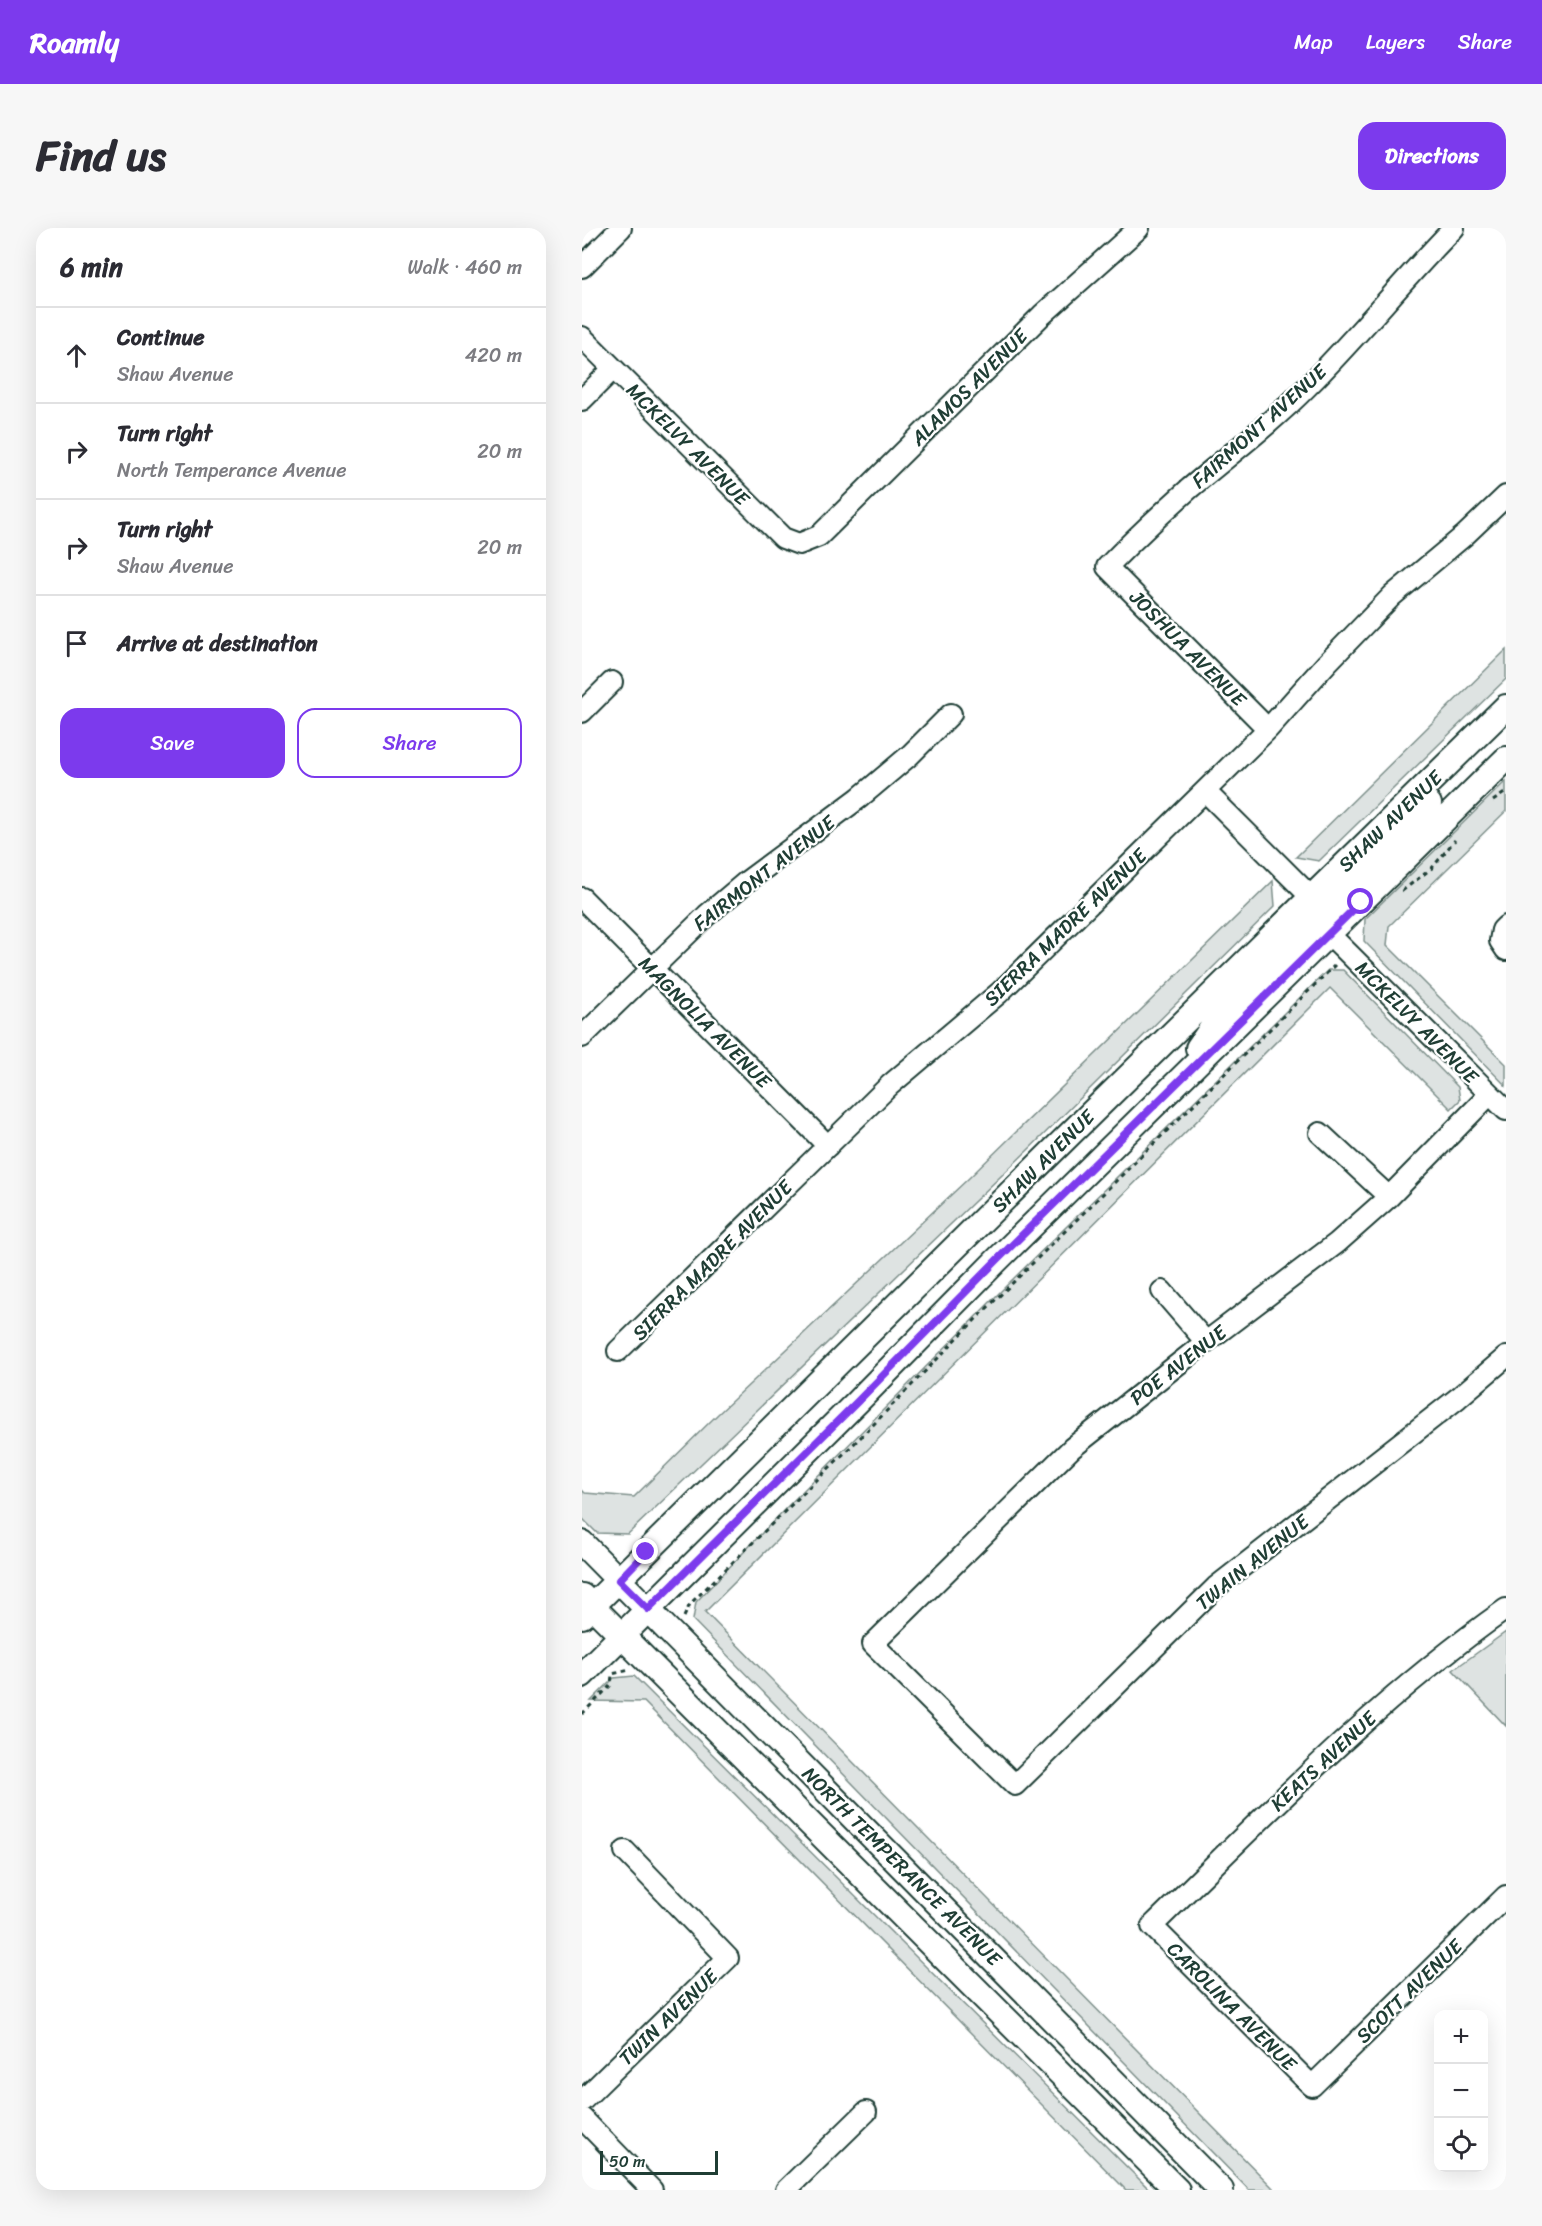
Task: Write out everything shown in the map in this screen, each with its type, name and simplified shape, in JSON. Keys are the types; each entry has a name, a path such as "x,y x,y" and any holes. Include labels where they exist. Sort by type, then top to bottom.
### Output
{"main road":[{"name":"SHAW AVENUE","path":"585,1606 619,1580 1506,707"},
{"path":"1329,934 1324,926 1324,918 1332,903 1426,807 1473,740"},
{"name":"SHAW AVENUE","path":"582,1675 997,1260 1506,759"},
{"path":"1168,1092 1220,1016 1302,934 1311,915 1311,897"},
{"name":"NORTH TEMPERANCE AVENUE","path":"582,1543 1221,2190"},
{"name":"NORTH TEMPERANCE AVENUE","path":"585,1606 621,1636 1177,2190"}],"street":[{"path":"582,267 621,228"},
{"name":"ALAMOS AVENUE","path":"799,544 819,536 1042,315 1139,228"},
{"name":"FAIRMONT AVENUE","path":"1107,567 1191,488 1308,387 1454,228"},
{"name":"MCKELVY AVENUE","path":"582,337 783,538 799,544"},
{"path":"582,400 613,369"},
{"name":"SIERRA MADRE AVENUE","path":"618,1351 891,1085 999,993 1269,729 1327,663 1392,596 1466,535 1506,496"},
{"name":"JOSHUA AVENUE","path":"1107,567 1269,729"},
{"path":"582,712 612,682"},
{"name":"FAIRMONT AVENUE","path":"582,1037 707,915 746,882 859,798 910,756 951,714"},
{"path":"1205,791 1311,897"},
{"name":"MAGNOLIA AVENUE","path":"582,898 828,1146"},
{"name":"MCKELVY AVENUE","path":"1329,934 1506,1110"},
{"name":"POE AVENUE","path":"1015,1785 873,1644 1072,1448 1206,1342 1338,1243 1389,1197 1490,1094"},
{"path":"1320,1133 1389,1197"},
{"path":"1162,1291 1206,1342"},
{"name":"TWAIN AVENUE","path":"1015,1785 1216,1587 1458,1398 1506,1357"},
{"name":"KEATS AVENUE","path":"1152,1926 1343,1739 1418,1675 1506,1609"},
{"name":"TWIN AVENUE","path":"582,2101 728,1958 625,1851"},
{"name":"SCOTT AVENUE","path":"1312,2086 1506,1896"},
{"name":"CAROLINA AVENUE","path":"1152,1926 1312,2086"},
{"path":"786,2190 866,2112"},
{"path":"582,2118 652,2190"}],"path":[{"path":"1489,804 1506,792"},
{"path":"1398,894 1432,868 1460,832"},
{"path":"690,1604 1335,965"},
{"path":"582,1714 611,1685 612,1674"}],"shaded area":[{"path":"1506,650 1506,679 1319,861 1296,857"},
{"path":"1506,781 1506,811 1389,926 1387,945 1506,1064 1506,1086 1364,941 1365,919"},
{"path":"1273,881 1275,906 1027,1151 628,1534 597,1533 582,1518 582,1490 585,1493 634,1497 718,1414 969,1178"},
{"path":"1328,970 1343,970 1458,1087 1460,1100 1451,1109 1330,988 705,1612 1275,2190 1249,2190 693,1620 696,1602 785,1509 1010,1282"},
{"path":"1506,1632 1506,1726 1453,1670"},
{"path":"634,1676 1150,2190 1126,2190 644,1702 591,1701 614,1678"}],"route":[{"path":"646,1552 619,1580 648,1609 997,1260 1361,902"}]}
